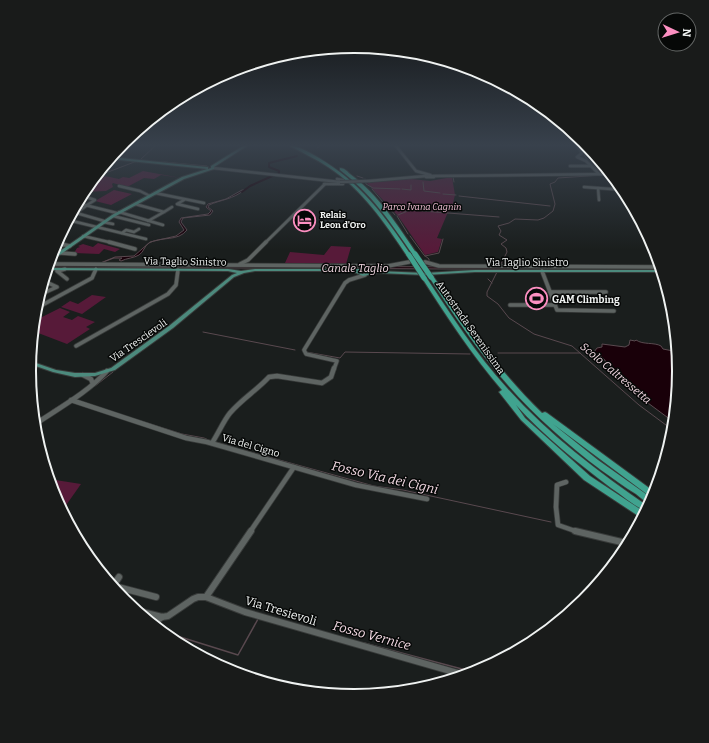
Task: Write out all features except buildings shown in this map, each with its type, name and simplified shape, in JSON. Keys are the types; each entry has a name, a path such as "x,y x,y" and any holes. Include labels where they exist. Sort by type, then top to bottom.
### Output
{"highway":[{"name":"Autostrada Serenissima","path":"349,181 357,187 375,207 409,255 496,368 531,406 571,442 613,475 647,498"},
{"name":"Autostrada Serenissima","path":"356,181 364,187 386,213 415,254 468,343 504,389 553,438 607,481 643,506"},
{"path":"468,343 489,375 523,419 587,478 639,513"},
{"path":"496,368 550,418 649,492"}],"main road":[{"path":"58,255 103,221 178,181"},
{"name":"Via Taglio Sinistro","path":"53,269 235,270 240,272 255,270 349,270 359,274 375,272 425,274 475,271 657,271"},
{"name":"Via Trescievoli","path":"36,364 64,374 83,375 107,371 119,365 163,333 240,272"}],"street":[{"path":"310,181 339,185 344,184 343,181"},
{"path":"318,181 340,182 373,181"},
{"path":"231,265 246,262 325,184"},
{"path":"119,186 140,191 150,196"},
{"path":"584,187 615,189"},
{"path":"598,188 599,200"},
{"path":"155,193 204,203"},
{"path":"81,209 95,200 89,198"},
{"path":"184,199 177,204 198,209"},
{"path":"192,207 200,202"},
{"path":"135,204 164,212"},
{"path":"84,205 163,225"},
{"path":"148,220 172,207"},
{"path":"78,213 113,224"},
{"path":"113,216 149,225"},
{"path":"74,221 146,239"},
{"path":"122,233 126,230 134,232 138,229"},
{"path":"83,236 135,249"},
{"path":"63,244 70,246"},
{"path":"61,253 75,254"},
{"path":"55,264 388,266 409,262"},
{"path":"425,262 440,266 655,267"},
{"path":"65,269 57,271 67,278"},
{"path":"43,305 92,278 96,269"},
{"path":"76,346 168,294 176,285 178,270"},
{"path":"542,271 557,310 614,310"},
{"path":"212,443 220,432 228,415 243,399 258,389 269,376 280,376 322,383 331,377 337,361 303,352 344,286 349,280 359,274"},
{"path":"47,291 57,287 49,283"},
{"path":"550,292 606,292"},
{"path":"510,305 555,305"},
{"path":"40,421 71,400 93,382 100,379 107,371"},
{"path":"93,382 95,374 100,377 100,379"},
{"path":"83,375 93,382"},
{"name":"Via del Cigno","path":"71,400 186,438 212,443 366,488 405,493 427,499"},
{"path":"157,621 162,617 174,613 193,599 198,597 206,597 294,467"},
{"path":"566,482 557,486 556,507 558,525 578,532 623,542"},
{"path":"115,582 119,577"},
{"path":"121,588 156,597"},
{"name":"Via Tresievoli","path":"206,597 244,612 457,673"},
{"path":"147,613 162,617"}],"green space":[{"path":"100,181 139,181 127,187 113,183 113,187 106,191 92,192"},
{"name":"Parco Ivana Cagnin","path":"384,181 453,181 455,195 451,211 448,212 437,238 442,239 438,252 425,255 398,216 367,183"},
{"path":"114,190 132,194 111,205 95,201"},
{"path":"98,243 120,249 115,252 104,249 99,254 74,253 77,248 80,247 78,246 83,244 93,247"},
{"path":"331,246 351,247 346,264 285,263 290,252 324,255"},
{"path":"92,295 106,297 82,314 61,307 70,301 78,304"},
{"path":"60,308 70,312 63,317 72,320 78,316 95,322 86,327 90,329 67,344 39,333 41,318"},
{"path":"55,480 81,484 66,505"}],"water":[{"path":"244,190 231,197 227,198"},
{"path":"224,200 209,205 208,207 213,211 210,215 183,218 181,222 187,230 183,234 174,238 162,239 176,236 184,230 179,222 181,218 208,214 211,211 206,207 208,204"},
{"path":"147,245 137,256 121,261 119,260 122,258 114,258 98,264 115,257 134,256"},
{"name":"Canale Taglio","path":"54,265 656,268 656,270 54,267"},
{"path":"630,340 636,340 639,342 658,345 663,349 672,351 673,372 669,419 628,386 603,358 594,352 597,348 602,347 602,344 625,347 629,345"}],"waterway":[{"path":"242,192 250,186 262,181"},
{"path":"365,181 366,184 373,188 400,189"},
{"name":"Scolo Caltressetta","path":"500,266 507,252 506,248 501,244 507,240 499,235 501,231 498,226 509,223 515,219 538,220 544,218 553,211 555,204 550,184 556,181"},
{"path":"423,182 424,191 440,193"},
{"path":"402,189 411,190 411,185"},
{"path":"372,189 383,202"},
{"path":"443,194 456,195"},
{"path":"459,196 550,206"},
{"path":"386,204 395,215"},
{"path":"398,215 410,210 499,217"},
{"path":"397,216 408,234"},
{"path":"410,236 425,256"},
{"path":"425,256 439,253 443,239"},
{"path":"425,256 429,259 429,261"},
{"name":"Scolo Caltressetta","path":"492,283 497,272"},
{"name":"Scolo Caltressetta","path":"488,279 492,283"},
{"name":"Scolo Caltressetta","path":"492,283 487,292 487,296 498,304 509,318 534,334 572,346 580,353"},
{"path":"203,332 295,350"},
{"path":"306,352 340,358 345,352 470,354"},
{"path":"498,353 580,353"},
{"name":"Scolo Caltressetta","path":"580,353 639,405 668,427"},
{"path":"95,386 113,372"},
{"name":"Fosso Via dei Cigni","path":"51,411 70,399"},
{"name":"Fosso Via dei Cigni","path":"141,421 182,434 204,438 211,441"},
{"name":"Fosso Via dei Cigni","path":"216,442 236,448"},
{"name":"Fosso Via dei Cigni","path":"243,450 374,486 403,490 551,522"},
{"name":"Fosso Vernice","path":"179,636 238,655 258,619"},
{"name":"Fosso Vernice","path":"364,643 465,670"}],"place":[{"name":"Relais Leon d'Oro","path":"305,220"},
{"name":"GAM Climbing","path":"537,299"}]}
